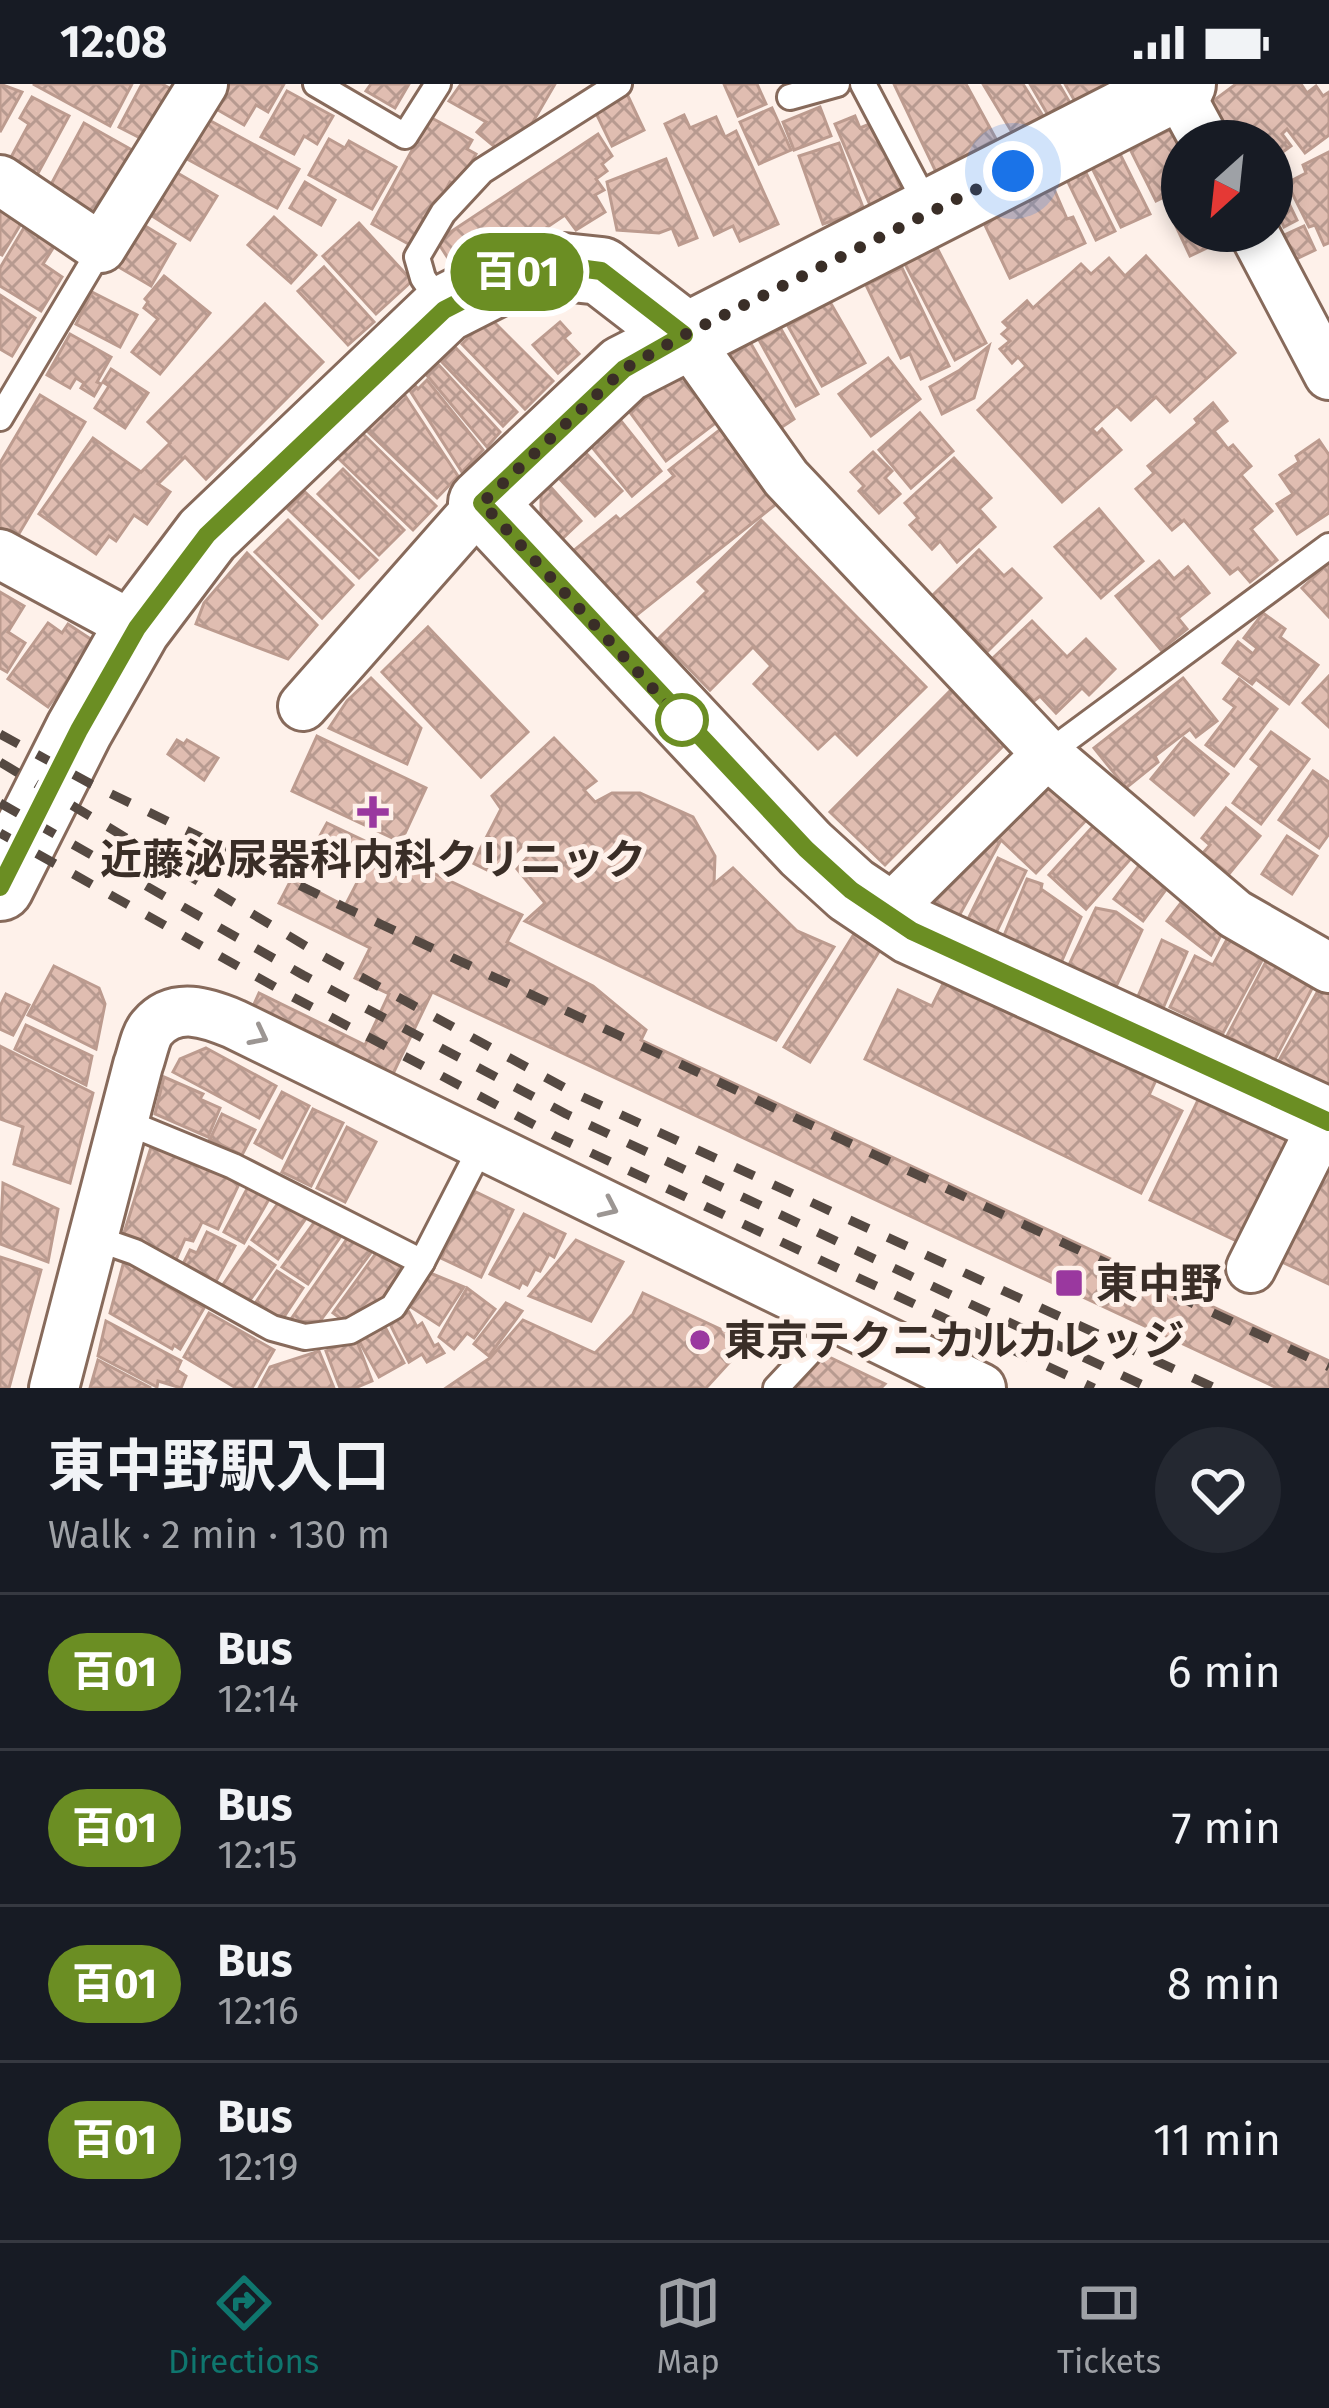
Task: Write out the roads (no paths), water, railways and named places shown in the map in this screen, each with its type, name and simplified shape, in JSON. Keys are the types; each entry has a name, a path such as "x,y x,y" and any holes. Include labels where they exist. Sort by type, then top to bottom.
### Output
{"street":[{"path":"0,180 101,248 203,84"},
{"path":"303,706 482,503 624,369 931,213 1185,99"},
{"path":"1263,252 1329,375"},
{"path":"0,887 137,628 207,535 444,310 524,269 563,266 601,271 684,335 786,478 1047,754 1235,914 1329,968"},
{"path":"482,503 806,849 885,914 984,965 1327,1121 1251,1268"},
{"path":"0,554 137,628"},
{"path":"885,914 1047,754"},
{"path":"54,1388 138,1065 152,1028 181,1010 207,1013 980,1388"}],"lane":[{"path":"316,84 405,136 438,84"},
{"path":"444,310 423,278 417,257 442,213 482,171 619,84"},
{"path":"790,97 837,84"},
{"path":"863,84 931,213"},
{"path":"0,418 101,248"},
{"path":"1047,754 1329,546"},
{"path":"126,1122 233,1166 422,1262"},
{"path":"92,1237 135,1252 272,1328 305,1337 350,1331 393,1307 422,1262 481,1147"},
{"path":"776,1388 820,1340 834,1314"}],"railway":[{"path":"0,734 91,784 344,907 1329,1367"},
{"path":"0,762 319,954 576,1094 1215,1388"},
{"path":"0,803 303,975 566,1114 1149,1388"},
{"path":"0,833 291,996 555,1136 1094,1388"}],"place":[{"name":"近藤泌尿器科内科クリニック","path":"373,812"},
{"name":"東中野","path":"1069,1283"},
{"name":"東京テクニカルカレッジ","path":"700,1340"}]}
